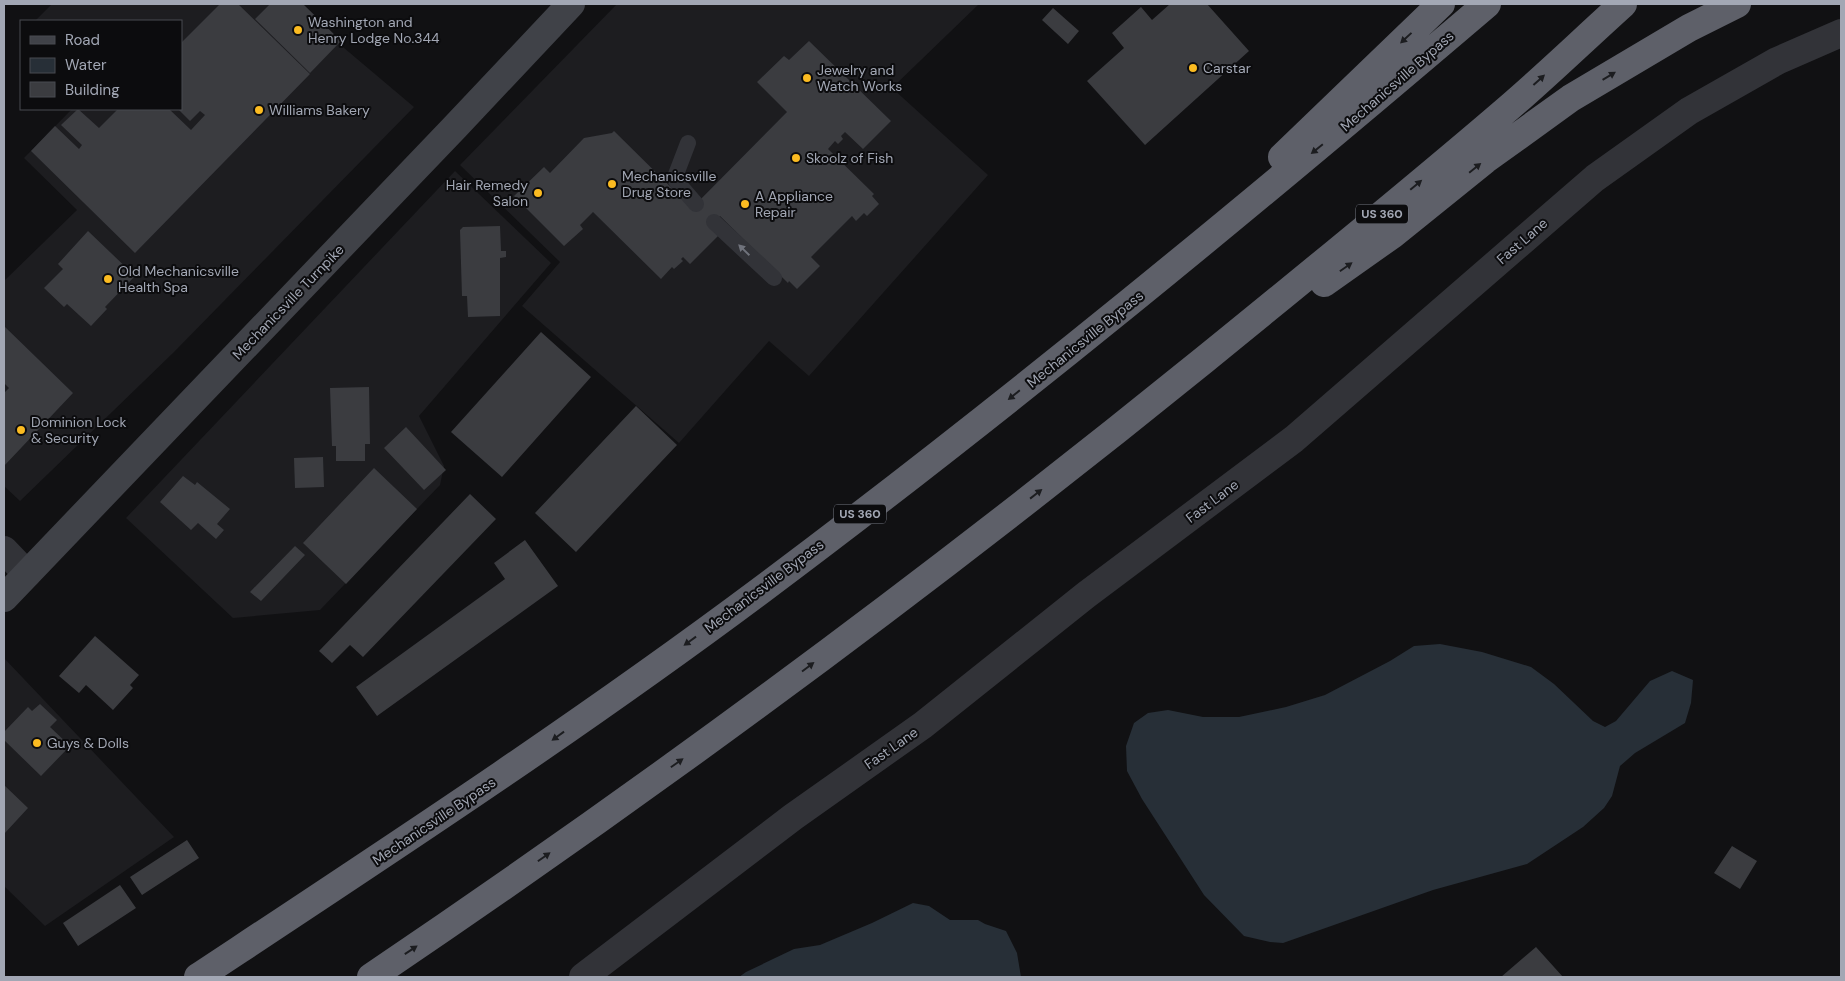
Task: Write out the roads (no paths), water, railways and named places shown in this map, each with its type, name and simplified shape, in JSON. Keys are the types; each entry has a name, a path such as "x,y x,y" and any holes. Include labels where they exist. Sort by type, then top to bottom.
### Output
{"highway":[{"path":"1152,284 1365,75 1441,4"},
{"name":"Mechanicsville Bypass","path":"198,977 509,770 758,593 978,425 1331,137 1487,4"},
{"name":"US 360","path":"371,977 454,921 727,728 952,559 1294,287 1508,109 1623,4"},
{"path":"1134,416 1392,235 1485,160 1571,98 1690,28 1737,4"}],"main road":[{"name":"Mechanicsville Turnpike","path":"4,598 572,4"}],"street":[{"name":"Fast Lane","path":"599,973 793,817 923,725 1086,595 1294,438 1595,178 1689,111 1778,61 1841,33"},
{"path":"4,550 27,574"}],"lane":[{"path":"688,143 675,177 676,181 696,204"},
{"path":"714,222 774,278"}],"water":[{"path":"1440,644 1482,652 1531,667 1554,684 1593,721 1605,727 1616,721 1650,681 1672,671 1693,680 1691,703 1685,723 1635,753 1620,766 1612,796 1604,808 1583,827 1527,864 1433,890 1283,943 1244,936 1204,895 1142,799 1127,771 1126,746 1134,723 1148,713 1168,710 1203,717 1239,717 1286,707 1325,695 1390,661 1414,646"},
{"path":"913,903 929,906 950,920 978,920 1006,931 1017,953 1021,977 739,977 794,949 820,945"}],"place":[{"name":"Washington and Henry Lodge No.344","path":"298,30"},
{"name":"Carstar","path":"1193,68"},
{"name":"Jewelry and Watch Works","path":"807,78"},
{"name":"Williams Bakery","path":"259,110"},
{"name":"Skoolz of Fish","path":"796,158"},
{"name":"Mechanicsville Drug Store","path":"612,184"},
{"name":"Hair Remedy Salon","path":"538,193"},
{"name":"A Appliance Repair","path":"745,204"},
{"name":"Old Mechanicsville Health Spa","path":"108,279"},
{"name":"Dominion Lock & Security","path":"21,430"},
{"name":"Guys & Dolls","path":"37,743"}]}
